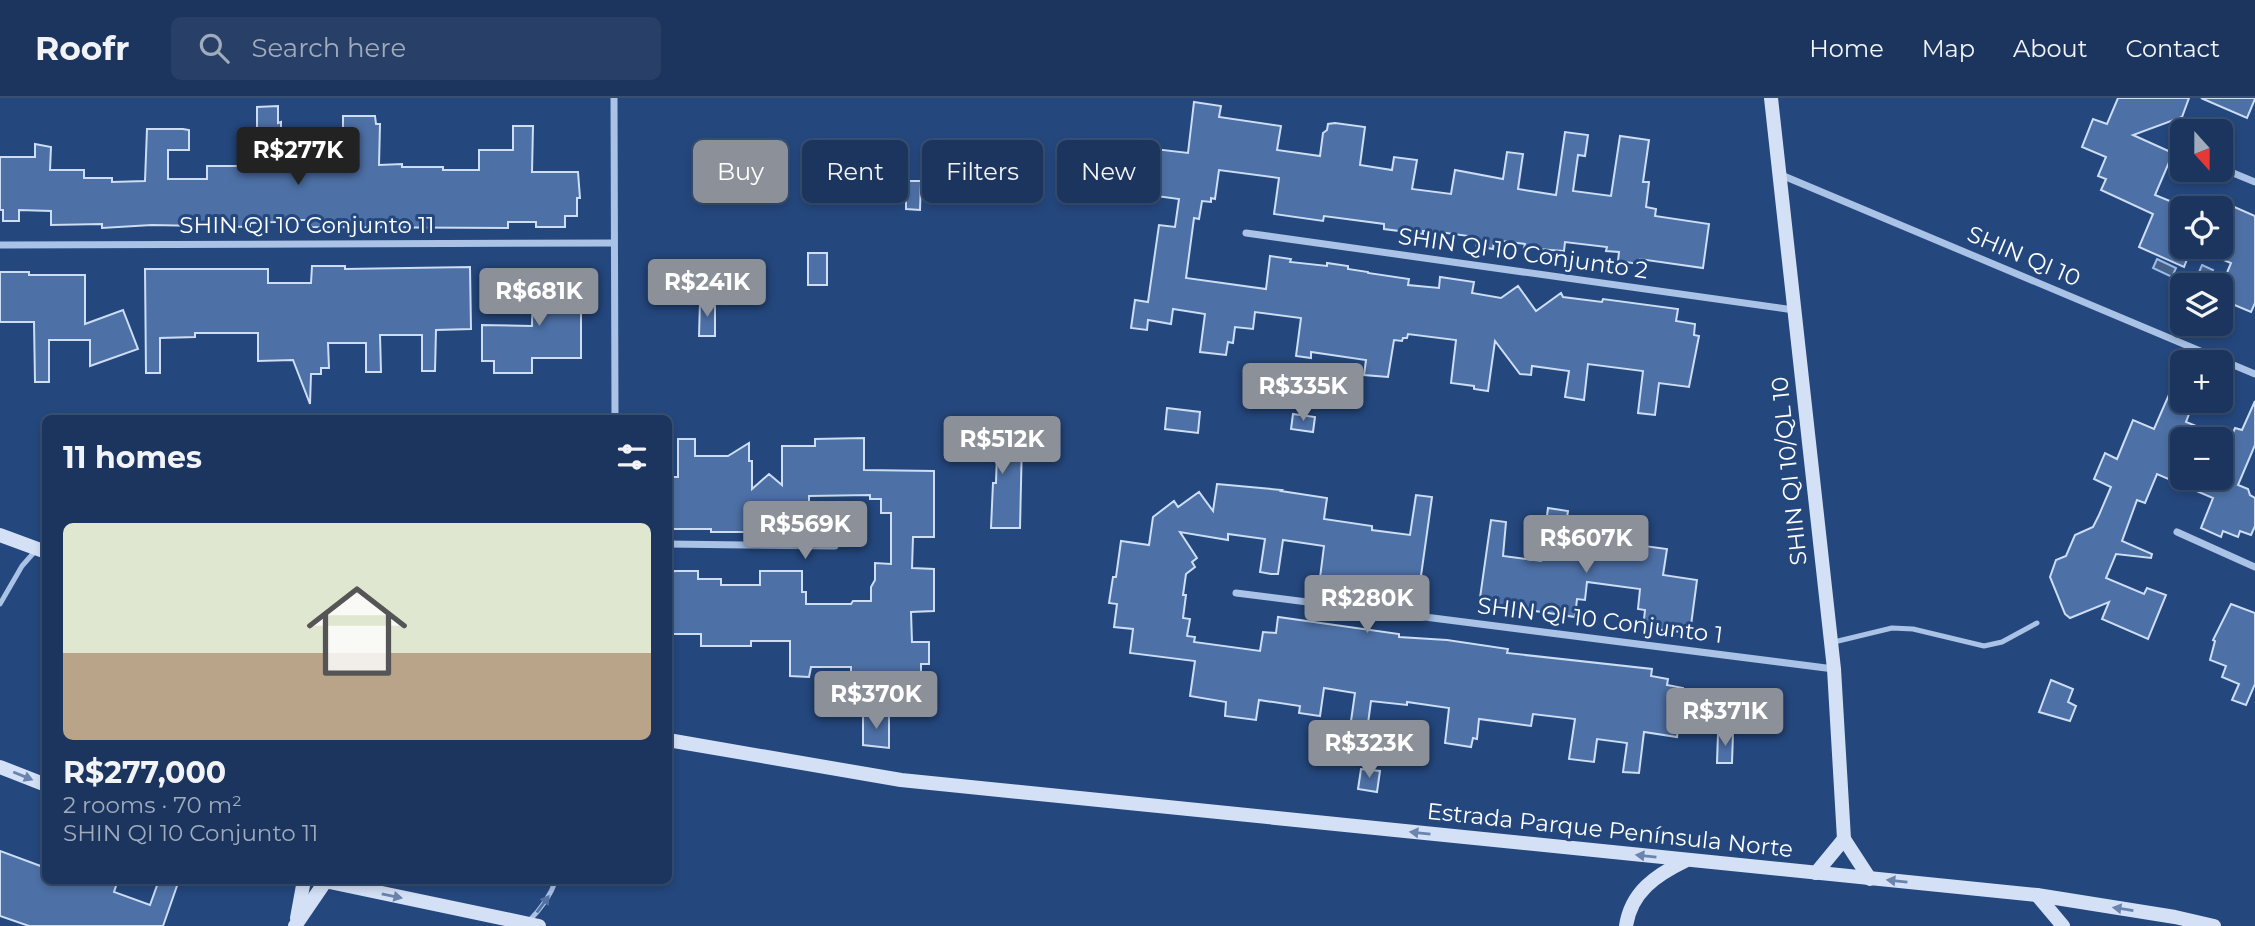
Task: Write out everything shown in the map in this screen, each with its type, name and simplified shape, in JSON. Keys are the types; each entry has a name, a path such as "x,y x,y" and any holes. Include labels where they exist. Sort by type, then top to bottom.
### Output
{"main road":[{"name":"SHIN QI 10/QL 10","path":"1771,98 1834,669 1843,839"},
{"path":"0,535 41,551"},
{"name":"Estrada Parque Península Norte","path":"672,741 901,780 2037,895 2175,917 2214,926"},
{"path":"0,767 42,783"},
{"path":"1816,873 1843,839 1870,879"},
{"path":"1626,926 1628,912 1637,895 1658,875 1687,860"},
{"path":"296,925 302,884"},
{"path":"296,925 321,884"},
{"path":"337,884 533,925"},
{"path":"2037,895 2063,926"}],"street":[{"path":"614,98 615,415"},
{"path":"2233,173 2255,182"},
{"name":"SHIN QI 10","path":"1779,174 2255,374"},
{"name":"SHIN QI 10 Conjunto 2","path":"1246,233 1794,310"},
{"name":"SHIN QI 10 Conjunto 11","path":"0,246 614,243"},
{"path":"2177,532 2255,567"},
{"path":"672,544 835,546"},
{"name":"SHIN QI 10 Conjunto 1","path":"1236,593 1834,669"}],"lane":[{"path":"0,604 22,566 41,551"},
{"path":"0,586 8,589"},
{"path":"1831,643 1892,628 1913,629 1984,646 2002,642 2038,624"},
{"path":"533,925 555,884"}],"water":[{"path":"2157,259 2176,268 2170,276 2153,268"},
{"path":"2202,265 2213,270 2212,273 2199,273"}],"building":[{"path":"2118,98 2189,98 2182,117 2170,119 2170,121 2133,135 2170,152 2170,160 2155,195 2170,201 2170,259 2187,259 2184,267 2139,247 2153,214 2101,190 2106,179 2098,176 2106,157 2082,147 2093,119 2107,124"},
{"path":"2201,98 2255,98 2255,99 2247,118"},
{"path":"1194,102 1221,106 1219,117 1281,126 1277,150 1320,156 1323,133 1328,124 1365,127 1360,165 1392,170 1394,157 1417,160 1412,189 1451,194 1455,170 1503,179 1507,152 1523,154 1518,189 1556,195 1565,132 1588,135 1585,156 1578,155 1573,191 1611,196 1620,136 1649,140 1643,182 1649,182 1646,207 1656,209 1655,216 1709,224 1703,268 1640,259 1639,264 1618,261 1619,252 1606,251 1607,247 1565,242 1564,251 1524,248 1525,244 1494,240 1493,249 1476,246 1476,237 1432,231 1423,231 1423,234 1384,229 1384,224 1324,216 1323,221 1274,214 1279,178 1219,170 1215,199 1211,198 1211,202 1202,201 1199,219 1194,218 1186,278 1266,289 1270,256 1291,259 1290,262 1348,266 1348,269 1409,279 1408,285 1439,288 1440,277 1474,282 1472,293 1501,298 1518,286 1536,311 1561,293 1563,297 1602,302 1603,299 1678,309 1676,321 1695,324 1694,335 1699,336 1689,387 1659,383 1655,415 1638,413 1643,371 1588,364 1584,400 1565,397 1569,371 1532,366 1531,375 1520,374 1495,341 1488,391 1451,383 1456,340 1408,334 1402,341 1394,340 1388,377 1364,375 1366,360 1311,352 1311,358 1296,356 1301,318 1255,312 1253,329 1235,327 1233,343 1228,342 1226,355 1200,352 1205,314 1173,309 1171,324 1148,320 1147,330 1131,328 1135,300 1148,302 1159,225 1175,227 1179,199 1160,196 1160,150 1188,153"},
{"path":"278,106 281,145 289,144 288,152 343,153 343,116 375,116 376,124 380,124 379,165 402,164 402,167 479,170 479,150 513,150 513,126 533,126 532,172 578,172 580,198 577,198 577,216 565,216 565,227 536,227 536,222 508,222 508,228 311,227 311,220 275,220 250,223 250,227 152,225 102,228 102,224 51,225 51,211 19,210 19,221 3,221 3,210 0,210 0,157 35,157 35,144 51,147 50,170 84,170 84,178 112,178 112,182 145,181 147,129 183,129 189,130 189,150 168,150 168,179 207,179 207,166 242,166 242,137 257,137 257,107"},
{"path":"908,181 921,181 920,210 906,209"},
{"path":"2233,206 2255,216 2255,303 2251,312 2233,304 2233,273 2227,273 2231,263 2221,259 2233,259"},
{"path":"808,253 827,253 827,285 808,285"},
{"path":"312,266 345,266 345,269 470,267 471,329 436,330 435,371 422,371 422,335 380,335 381,372 366,372 366,343 328,343 329,368 321,368 321,374 311,374 310,404 293,360 258,361 258,333 195,333 195,337 160,338 160,373 146,373 145,269 268,269 268,283 311,283"},
{"path":"536,269 562,269 562,285 581,285 581,358 532,358 532,373 494,373 494,361 482,361 482,325 532,326 533,278 536,278"},
{"path":"0,272 85,275 85,324 123,310 138,349 90,366 90,340 49,340 49,382 35,382 34,322 0,322"},
{"path":"700,301 715,302 715,336 699,336"},
{"path":"2170,392 2170,413 2189,413 2186,422 2198,427 2170,427 2170,480 2157,474 2145,503 2137,500 2122,541 2152,554 2151,558 2116,554 2106,578 2144,594 2147,588 2166,595 2148,639 2102,619 2109,602 2070,618 2065,614 2050,577 2056,560 2066,556 2075,535 2093,527 2111,487 2094,479 2105,453 2117,459 2133,420 2154,429"},
{"path":"2255,401 2255,445 2238,485 2248,489 2250,495 2255,498 2255,526 2251,535 2240,531 2238,537 2223,531 2221,537 2201,528 2213,498 2194,490 2233,490 2233,433 2235,428 2242,430"},
{"path":"1167,408 1200,412 1198,433 1165,429"},
{"path":"1293,414 1315,417 1313,432 1291,429"},
{"path":"963,434 1017,436 1017,440 1022,440 1020,528 991,528 997,453 962,452"},
{"path":"864,438 864,470 934,471 934,537 913,537 912,568 934,569 934,611 911,612 912,642 929,642 929,664 921,664 921,683 851,681 851,667 811,667 809,677 790,676 790,641 751,641 751,646 701,646 701,634 672,634 674,571 698,571 698,579 721,579 721,585 760,585 760,571 802,571 802,592 806,592 806,604 871,601 875,563 891,564 891,513 881,513 881,499 870,499 870,495 809,496 809,518 804,518 804,524 751,524 751,532 672,529 672,477 678,477 678,439 695,439 695,456 728,456 749,443 752,489 769,474 782,485 782,446 815,446 815,439"},
{"path":"1217,484 1282,490 1327,498 1324,519 1410,535 1416,495 1432,497 1420,583 1415,583 1414,590 1320,578 1324,546 1283,540 1278,574 1271,574 1260,572 1265,539 1228,534 1228,540 1180,532 1197,558 1192,562 1195,567 1186,574 1183,595 1186,595 1183,618 1190,619 1187,636 1195,637 1194,642 1260,651 1263,632 1276,633 1278,617 1399,634 1399,637 1447,640 1508,649 1507,653 1652,669 1651,676 1668,679 1667,685 1683,688 1677,737 1644,732 1639,773 1623,772 1627,743 1597,739 1594,762 1569,759 1575,719 1533,714 1531,726 1479,719 1477,739 1473,738 1471,747 1445,743 1449,708 1407,702 1407,705 1371,701 1367,731 1350,728 1355,693 1324,688 1320,716 1299,713 1300,706 1259,700 1256,720 1225,716 1226,702 1190,696 1195,661 1130,653 1133,629 1114,627 1117,604 1109,603 1121,541 1149,545 1153,517 1174,501 1178,507 1199,492 1213,511"},
{"path":"1548,508 1568,511 1562,549 1597,554 1602,522 1647,527 1644,546 1667,549 1663,575 1697,580 1690,633 1643,628 1645,610 1638,609 1640,589 1587,582 1585,600 1577,599 1575,617 1479,605 1491,520 1506,522 1503,556 1541,561"},
{"path":"2231,604 2255,613 2255,684 2246,705 2232,700 2239,684 2222,677 2226,666 2210,660 2215,641 2213,640"},
{"path":"2051,680 2073,689 2068,702 2076,706 2070,721 2039,712"},
{"path":"863,715 889,715 889,748 863,745"},
{"path":"1718,733 1733,733 1732,763 1717,763"},
{"path":"1361,769 1380,771 1377,792 1358,789"},
{"path":"0,851 42,867 42,884 117,884 114,892 150,905 158,884 178,884 163,926 29,926 0,916"}]}
